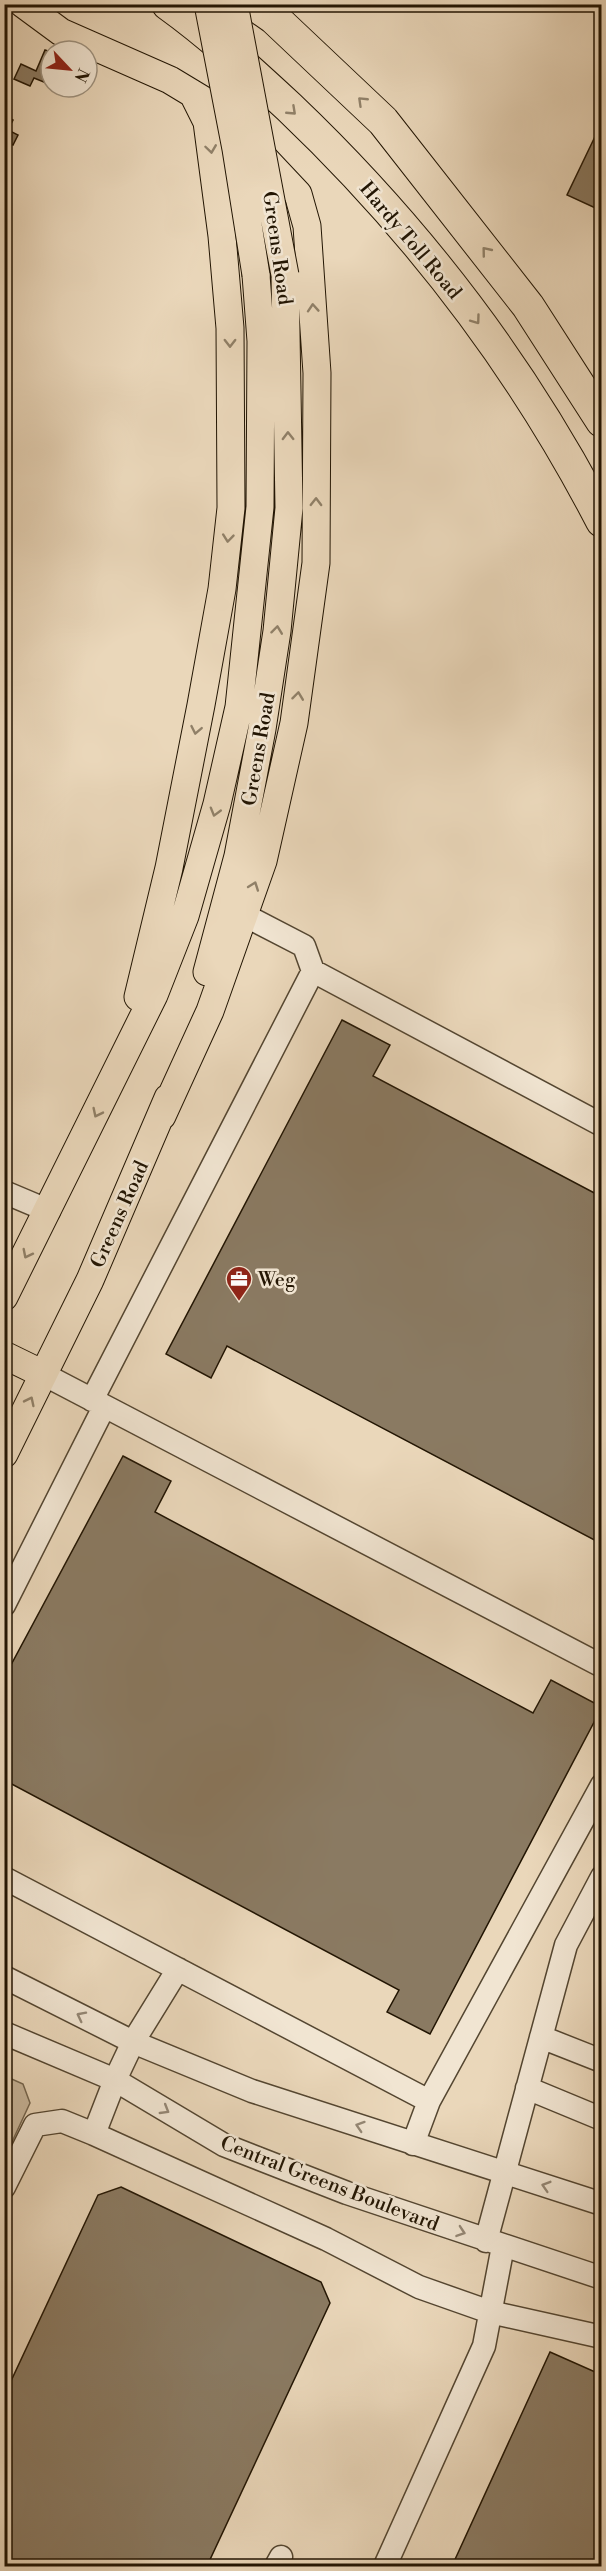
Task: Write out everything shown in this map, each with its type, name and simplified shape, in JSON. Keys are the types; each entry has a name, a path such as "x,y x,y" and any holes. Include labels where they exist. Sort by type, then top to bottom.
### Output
{"highway":[{"name":"Hardy Toll Road","path":"168,4 231,54 311,129 372,191 422,248 503,357 557,439 602,521"},
{"path":"254,4 274,18 383,121 528,306 602,392"},
{"path":"528,306 602,421"},
{"path":"580,480 602,542"}],"main road":[{"path":"23,4 61,32 170,80 218,109 298,194 307,226 317,373 316,563 294,723 263,861 210,1011 162,1116"},
{"name":"Greens Road","path":"4,1297 49,1211 154,995 185,916 217,804 240,707 260,507 261,341 256,275 237,149 208,4"},
{"name":"Greens Road","path":"4,1454 90,1280 162,1116 196,1012 238,856 262,729 277,631 289,508 285,275 234,4"},
{"path":"123,1060 169,868 222,589 231,508 230,328 222,236 207,122 193,94"},
{"path":"222,236 235,218 287,213 307,226"},
{"path":"4,1355 43,1374"}],"street":[{"path":"244,915 304,946 313,971 602,1125"},
{"path":"4,1605 98,1403 313,971"},
{"path":"4,1192 49,1211"},
{"path":"43,1374 602,1666"},
{"path":"413,2144 429,2102 602,1785"},
{"path":"4,1878 429,2102"},
{"path":"385,2566 484,2346 490,2312 495,2244 505,2174 566,1945 602,1878"},
{"path":"94,2134 133,2042 178,1969"},
{"path":"4,1977 133,2042 252,2091 602,2204"},
{"name":"Central Greens Boulevard","path":"4,2033 115,2080 224,2145 347,2193 602,2278"},
{"path":"541,2037 602,2061"},
{"path":"527,2088 602,2119"},
{"path":"4,2187 35,2125 62,2121 326,2239 419,2287 490,2312 602,2337"}],"shaded area":[{"path":"5,2076 23,2084 30,2103 5,2157"}],"building":[{"path":"21,64 36,71 39,64 39,80 34,78 30,86 14,79"},
{"path":"4,115 13,120 8,130 18,135 13,145 4,141"},
{"path":"602,122 602,211 567,195"},
{"path":"342,1020 390,1045 373,1076 602,1197 602,1544 227,1346 211,1378 166,1354"},
{"path":"123,1456 171,1481 155,1512 533,1713 551,1680 602,1707 430,2034 387,2012 399,1990 8,1782 4,1789 4,1678"},
{"path":"121,2187 321,2282 330,2303 207,2566 4,2566 4,2396 98,2195"},
{"path":"550,2352 602,2375 602,2566 452,2566"}],"place":[{"name":"Weg","path":"239,1302"}]}
